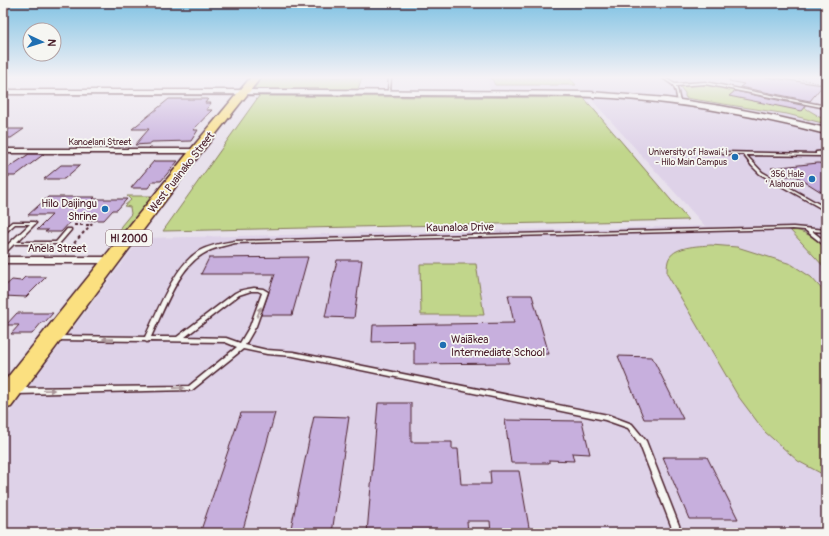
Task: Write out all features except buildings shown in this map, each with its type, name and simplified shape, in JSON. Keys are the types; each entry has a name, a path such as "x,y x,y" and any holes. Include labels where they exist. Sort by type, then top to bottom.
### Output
{"highway":[{"name":"West Puainako Street","path":"6,395 236,102"}],"street":[{"path":"685,102 766,117 826,131"},
{"path":"687,102 746,109 826,126"},
{"name":"Kanoelani Street","path":"3,152 196,151"},
{"name":"Anela Street","path":"3,260 112,260"}],"lane":[{"path":"802,102 826,107"},
{"path":"798,155 826,152"},
{"path":"723,153 826,156"},
{"path":"744,154 752,165 761,173 826,210"},
{"path":"3,232 14,223 34,223 3,252"},
{"path":"12,243 58,243 68,228"},
{"path":"806,228 826,244"},
{"name":"Kaunaloa Drive","path":"147,340 177,278 186,265 197,255 214,247 235,242 806,228 826,231"},
{"path":"6,395 190,388 241,346 253,326 265,296 265,292 262,290 247,290 237,294 178,340"},
{"path":"51,338 226,340 241,346 264,352 293,354 606,417 630,426 643,443 678,533"}],"path":[{"path":"59,260 95,220"},
{"path":"68,228 90,225"}],"shaded area":[{"name":"Waiākea Intermediate School","path":"594,102 826,102 826,533 3,533 3,421 141,238 705,226"}],"green space":[{"path":"255,102 587,102 688,220 163,231"},
{"path":"711,102 793,102 801,104 800,105 817,115 816,116 826,119 826,124 787,114"},
{"path":"127,196 152,196 127,228 118,234 121,226 131,214 130,207 124,206 131,200"},
{"path":"790,230 805,233 826,247 826,269"},
{"path":"711,245 737,247 791,264 811,277 826,294 826,476 798,461 765,432 738,396 667,274 668,261 670,256 675,252 686,248"},
{"path":"420,264 476,264 484,315 421,315"}],"place":[{"name":"University of Hawaiʻi - Hilo Main Campus","path":"735,157"},
{"name":"356 Hale ʻAlahonua","path":"812,179"},
{"name":"Hilo Daijingu Shrine","path":"105,209"},
{"name":"Waiākea Intermediate School","path":"443,345"}]}
